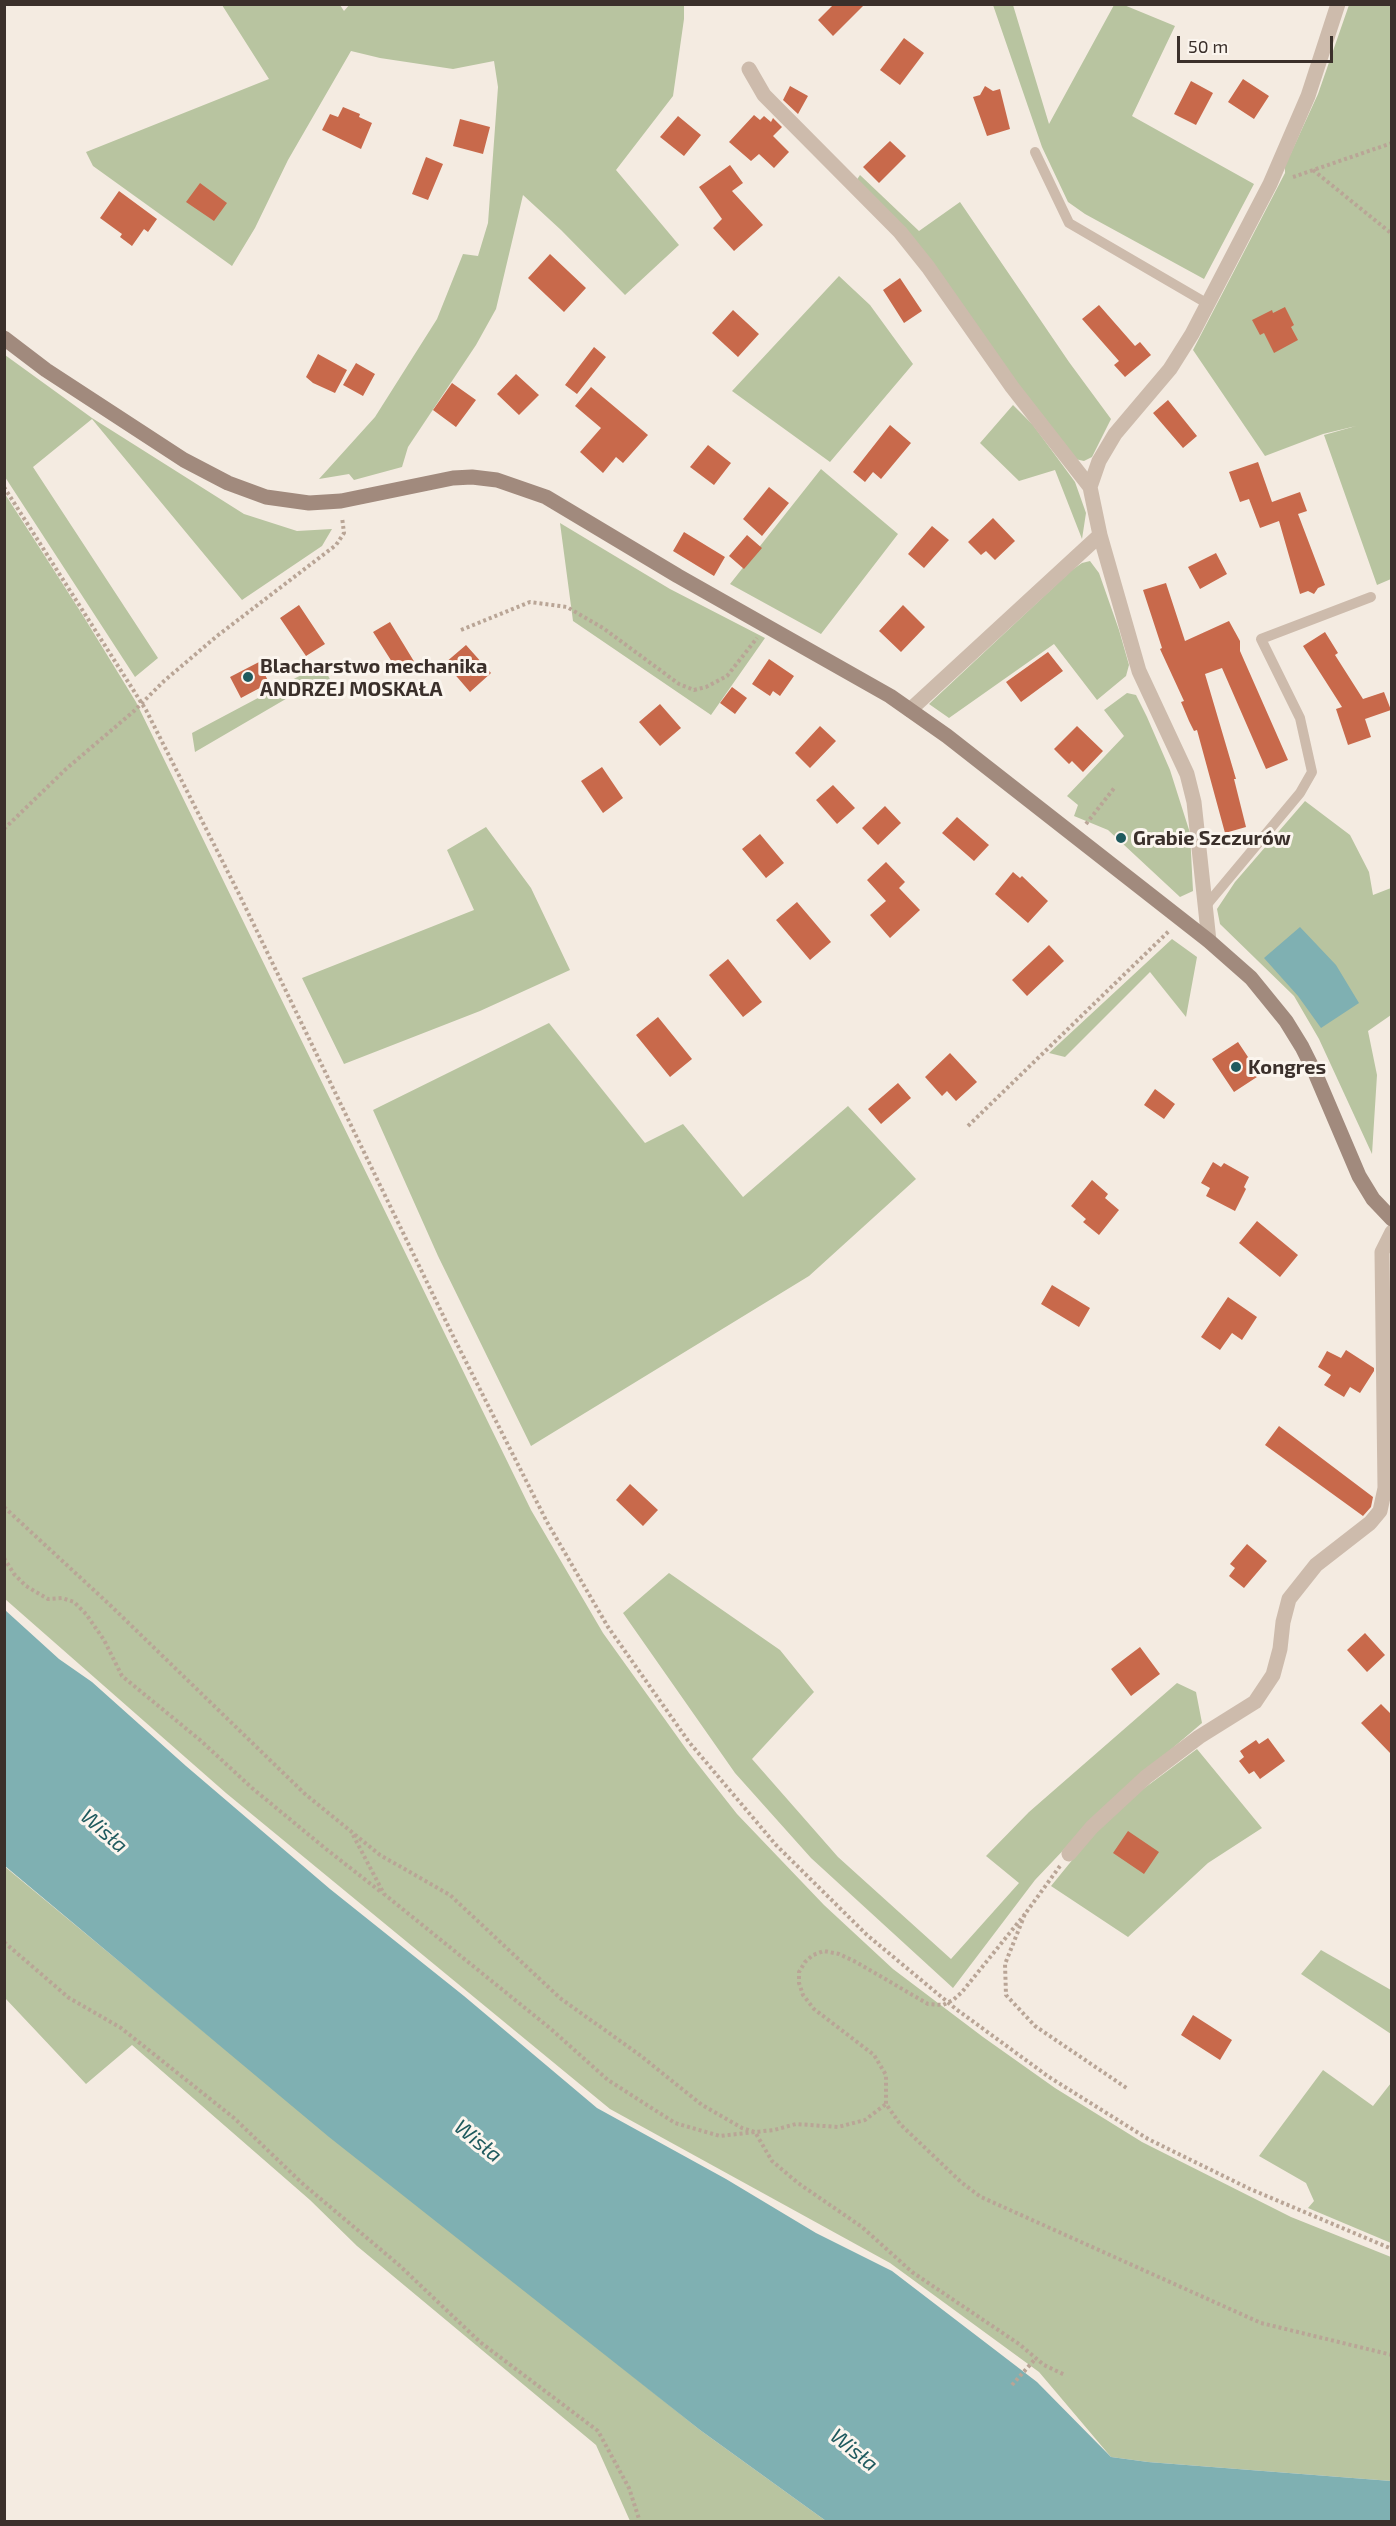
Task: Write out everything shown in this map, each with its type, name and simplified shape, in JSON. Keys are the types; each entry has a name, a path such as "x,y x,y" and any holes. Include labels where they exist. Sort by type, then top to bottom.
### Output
{"street":[{"path":"1090,488 1099,461 1115,434 1170,369 1208,304 1286,149 1308,96 1338,4"},
{"path":"748,69 764,95 900,232 928,267 1012,387 1090,488 1100,535 1139,671 1187,774 1194,802 1209,941"},
{"path":"4,338 75,389 173,453 244,490 286,501 309,503 341,501 453,478 472,477 497,480 546,497 678,576 856,676 910,710 947,736 1209,941 1251,978 1286,1021 1316,1075 1359,1176 1373,1199 1392,1219"},
{"path":"910,710 1100,535"},
{"path":"1069,1854 1092,1827 1146,1777 1199,1737 1255,1702 1273,1675 1281,1649 1288,1599 1316,1565 1370,1523 1380,1511 1385,1488 1382,1252 1392,1232"}],"lane":[{"path":"1035,152 1069,223 1208,304"},
{"path":"1204,908 1300,793 1312,772 1300,718 1261,639 1371,597"}],"path":[{"path":"1392,143 1313,170 1392,234"},
{"path":"4,487 142,703 239,894 464,1358 547,1522 608,1627 689,1742 776,1845 867,1935 949,2003 1049,2077 1148,2139 1250,2189 1392,2249"},
{"path":"4,829 66,769 217,636 336,545 344,533 341,501"},
{"path":"461,630 530,602 567,607 603,628 679,684 694,690 706,687 726,676 767,626"},
{"path":"1086,824 1116,787"},
{"path":"968,1126 1181,919"},
{"path":"4,1507 110,1605 305,1794 380,1855 450,1895 560,1998 641,2056 702,2105 742,2128 755,2132 772,2161 798,2183 862,2227 912,2272 1019,2344 1044,2365 1065,2375"},
{"path":"4,1558 14,1574 26,1586 48,1599 62,1598 74,1602 86,1614 104,1640 122,1676 200,1740 318,1843 551,2029 608,2080 675,2123 720,2136 774,2130 796,2124 838,2127 865,2120 886,2104"},
{"path":"352,1832 384,1894"},
{"path":"1069,1854 1026,1914 962,1992 949,2003 928,2004 856,1962 839,1954 824,1951 813,1955 799,1972 799,1983 803,1995 814,2009 874,2055 886,2075 886,2104 900,2124 981,2198 1261,2323 1392,2355"},
{"path":"1026,1914 1005,1964 1006,1995 1035,2026 1128,2089"},
{"path":"4,1942 69,1998 121,2028 234,2118 303,2184 382,2250 480,2342 598,2431 629,2488 640,2522"},
{"path":"1012,2385 1036,2358"}],"green space":[{"path":"350,4 684,5 673,96 616,170 679,245 625,295 523,195 496,309 476,345 408,447 402,467 354,480 349,474 319,479 375,417 437,319 463,254 478,256 488,223 498,87 494,61 453,69 380,58 351,51 288,160 255,228 232,266 93,166 86,152 269,79 222,5 340,5 344,11"},
{"path":"993,5 1013,5 1049,124 1114,5 1124,5 1175,26 1132,116 1254,184 1204,279 1085,214 1068,202 1042,147"},
{"path":"1349,5 1391,5 1391,579 1377,585 1324,435 1356,426 1323,434 1265,456 1193,350 1285,173 1285,166 1318,94"},
{"path":"860,175 919,231 960,202 1069,362 1111,419 1092,457 1084,461 1075,459 856,181"},
{"path":"839,276 870,305 913,364 830,462 732,391"},
{"path":"5,355 92,418 244,514 297,531 332,529 322,546 242,600 92,419 33,467 158,658 135,677 5,477"},
{"path":"1013,405 1033,425 1075,482 1086,513 1082,539 1055,470 1019,481 980,443"},
{"path":"821,469 898,534 821,634 730,584"},
{"path":"5,494 136,702 531,1510 603,1633 689,1753 737,1814 824,1905 893,1969 1055,2088 1142,2142 1291,2217 1391,2257 1391,2481 1148,2462 1111,2457 1039,2372 890,2263 610,2109 226,1793 5,1599"},
{"path":"560,523 670,589 765,638 711,715 573,621"},
{"path":"1090,561 1099,573 1119,630 1129,665 1126,676 1097,700 1054,644 949,718 929,704 1072,570"},
{"path":"322,664 335,689 320,679 195,752 192,733"},
{"path":"1127,693 1136,695 1147,717 1170,770 1190,833 1193,891 1180,897 1108,830 1074,816 1078,805 1067,796 1124,736 1104,710"},
{"path":"1305,801 1350,835 1369,872 1373,895 1391,888 1391,1015 1368,1031 1377,1075 1372,1154 1319,1039 1294,996 1220,924 1217,909 1235,882"},
{"path":"486,827 531,888 570,970 480,1011 344,1064 302,978 474,910 447,850"},
{"path":"1172,939 1197,957 1186,1017 1150,972 1065,1057 1049,1053"},
{"path":"549,1023 645,1143 683,1124 743,1197 848,1106 916,1179 809,1276 531,1446 438,1256 373,1110"},
{"path":"669,1573 780,1650 814,1692 752,1759 838,1857 951,1959 1019,1883 986,1856 1029,1812 1177,1683 1196,1692 1202,1723 1107,1804 1035,1880 953,1988 811,1858 735,1773 623,1613"},
{"path":"1197,1749 1262,1828 1208,1863 1128,1937 1051,1886 1096,1831 1131,1798"},
{"path":"4,1866 208,2035 700,2430 826,2521 630,2521 596,2445 357,2246 310,2200 132,2045 86,2084 5,1998"},
{"path":"1321,1950 1391,1990 1391,2034 1301,1974"},
{"path":"1323,2070 1373,2106 1391,2083 1391,2243 1308,2208 1314,2201 1306,2183 1259,2156"}],"water":[{"path":"1300,927 1336,965 1359,1003 1321,1028 1298,996 1264,958"},
{"name":"Wisła","path":"5,1610 59,1659 92,1682 330,1889 464,1996 597,2108 726,2179 816,2233 892,2271 1037,2382 1111,2457 1148,2462 1391,2481 1391,2521 826,2521 700,2430 329,2137 5,1866"}],"building":[{"path":"865,4 833,36 818,20 833,5"},
{"path":"904,38 924,53 900,85 880,70"},
{"path":"1243,79 1269,96 1254,119 1228,102"},
{"path":"1191,81 1213,93 1196,125 1174,114"},
{"path":"790,86 808,96 798,114 783,100"},
{"path":"985,86 993,91 1000,89 1010,129 987,136 973,97 980,95"},
{"path":"343,107 360,114 359,117 372,123 361,149 322,130 330,114 338,117"},
{"path":"754,115 760,120 764,116 771,122 773,118 782,127 773,136 789,152 774,168 759,154 751,161 729,142"},
{"path":"678,116 701,135 684,156 660,137"},
{"path":"460,119 490,127 483,154 453,146"},
{"path":"890,141 906,156 879,183 863,167"},
{"path":"426,157 443,164 428,200 412,194"},
{"path":"730,165 743,183 732,191 763,225 734,251 713,228 722,219 699,187"},
{"path":"200,183 227,203 214,221 186,202"},
{"path":"119,191 157,219 148,232 144,229 132,246 120,237 122,234 100,218"},
{"path":"550,254 586,288 564,312 528,278"},
{"path":"900,278 922,311 904,323 883,290"},
{"path":"1099,305 1135,346 1140,342 1151,355 1125,377 1114,365 1119,361 1082,319"},
{"path":"1285,307 1298,340 1274,353 1264,333 1260,335 1252,320 1272,310 1273,313"},
{"path":"733,310 759,334 738,357 712,333"},
{"path":"594,347 606,357 577,394 565,385"},
{"path":"318,354 347,370 335,393 313,383 306,377"},
{"path":"356,363 375,374 363,396 343,385"},
{"path":"516,374 539,395 519,415 497,394"},
{"path":"452,383 476,400 456,427 433,410"},
{"path":"591,387 648,435 623,463 616,457 603,473 580,452 601,428 575,406"},
{"path":"1168,400 1197,436 1183,448 1153,413"},
{"path":"890,425 911,443 881,479 873,472 865,482 853,472"},
{"path":"708,445 731,463 714,485 690,467"},
{"path":"1258,462 1272,502 1300,492 1307,511 1298,514 1325,585 1318,588 1314,594 1308,591 1300,594 1279,521 1260,528 1249,499 1240,502 1229,472"},
{"path":"769,487 789,503 762,536 743,519"},
{"path":"993,518 1015,541 995,560 986,551 981,555 968,542"},
{"path":"932,526 949,540 924,568 908,554"},
{"path":"684,532 725,557 714,576 673,551"},
{"path":"747,535 762,548 744,569 729,556"},
{"path":"1216,553 1227,574 1200,589 1188,567"},
{"path":"1166,583 1185,641 1229,621 1240,641 1240,651 1288,760 1266,769 1222,668 1205,674 1236,779 1234,779 1246,827 1225,833 1197,730 1194,731 1189,721 1181,702 1184,701 1160,649 1162,648 1143,590"},
{"path":"299,605 325,644 306,656 280,618"},
{"path":"903,605 925,627 901,652 879,631"},
{"path":"390,622 415,663 399,673 373,632"},
{"path":"1325,632 1338,653 1335,655 1363,699 1384,692 1391,710 1365,719 1371,737 1348,745 1336,709 1342,707 1303,646"},
{"path":"466,645 491,673 470,692 445,663"},
{"path":"1048,652 1063,671 1021,702 1006,682"},
{"path":"769,659 794,676 780,696 773,691 770,696 752,684"},
{"name":"Blacharstwo mechanika ANDRZEJ MOSKAŁA","path":"259,662 269,683 241,698 230,677"},
{"path":"732,687 747,698 735,714 720,703"},
{"path":"660,704 681,728 660,746 639,722"},
{"path":"820,726 836,741 810,768 795,753"},
{"path":"1077,726 1103,751 1083,772 1072,761 1069,764 1054,749"},
{"path":"602,767 623,798 603,813 581,781"},
{"path":"833,785 855,808 837,824 816,800"},
{"path":"885,806 901,823 878,845 862,828"},
{"path":"957,817 989,845 974,861 942,833"},
{"path":"760,834 784,863 766,878 742,849"},
{"path":"886,862 905,882 899,888 920,910 890,938 870,915 886,901 867,880"},
{"path":"1013,872 1020,878 1022,876 1048,901 1028,923 995,894"},
{"path":"797,902 831,942 810,960 776,920"},
{"path":"1049,945 1064,961 1027,996 1012,980"},
{"path":"728,959 762,1002 743,1017 709,975"},
{"path":"658,1017 692,1059 670,1077 636,1035"},
{"name":"Kongres","path":"1238,1042 1260,1075 1234,1092 1212,1059"},
{"path":"950,1053 977,1082 956,1101 947,1091 942,1096 925,1077"},
{"path":"898,1083 911,1098 881,1124 868,1109"},
{"path":"1155,1089 1175,1104 1164,1119 1144,1105"},
{"path":"1213,1162 1221,1167 1224,1163 1249,1177 1235,1211 1206,1196 1210,1188 1201,1183"},
{"path":"1092,1180 1108,1194 1105,1198 1119,1210 1099,1235 1083,1222 1086,1219 1071,1206"},
{"path":"1257,1221 1298,1255 1280,1277 1239,1243"},
{"path":"1052,1285 1090,1308 1079,1327 1041,1304"},
{"path":"1228,1297 1257,1317 1242,1340 1232,1333 1220,1350 1201,1337"},
{"path":"1346,1350 1374,1368 1374,1371 1360,1393 1350,1387 1344,1397 1324,1385 1331,1375 1318,1367 1327,1351 1341,1358"},
{"path":"1279,1426 1373,1497 1371,1507 1363,1516 1265,1445"},
{"path":"630,1484 658,1510 643,1526 616,1500"},
{"path":"1247,1544 1267,1561 1244,1588 1229,1576 1235,1568 1230,1564"},
{"path":"1365,1633 1385,1655 1367,1672 1347,1650"},
{"path":"1140,1647 1160,1674 1131,1696 1111,1669"},
{"path":"1381,1704 1392,1715 1392,1755 1361,1723"},
{"path":"1268,1738 1285,1761 1260,1779 1254,1771 1249,1774 1239,1761 1244,1757 1240,1751 1256,1740 1259,1744"},
{"path":"1128,1831 1159,1852 1144,1874 1113,1853"},
{"path":"1193,2015 1232,2040 1220,2060 1181,2035"}],"place":[{"name":"Blacharstwo mechanika ANDRZEJ MOSKAŁA","path":"248,677"},
{"name":"Grabie Szczurów","path":"1121,838"},
{"name":"Kongres","path":"1236,1067"}]}
